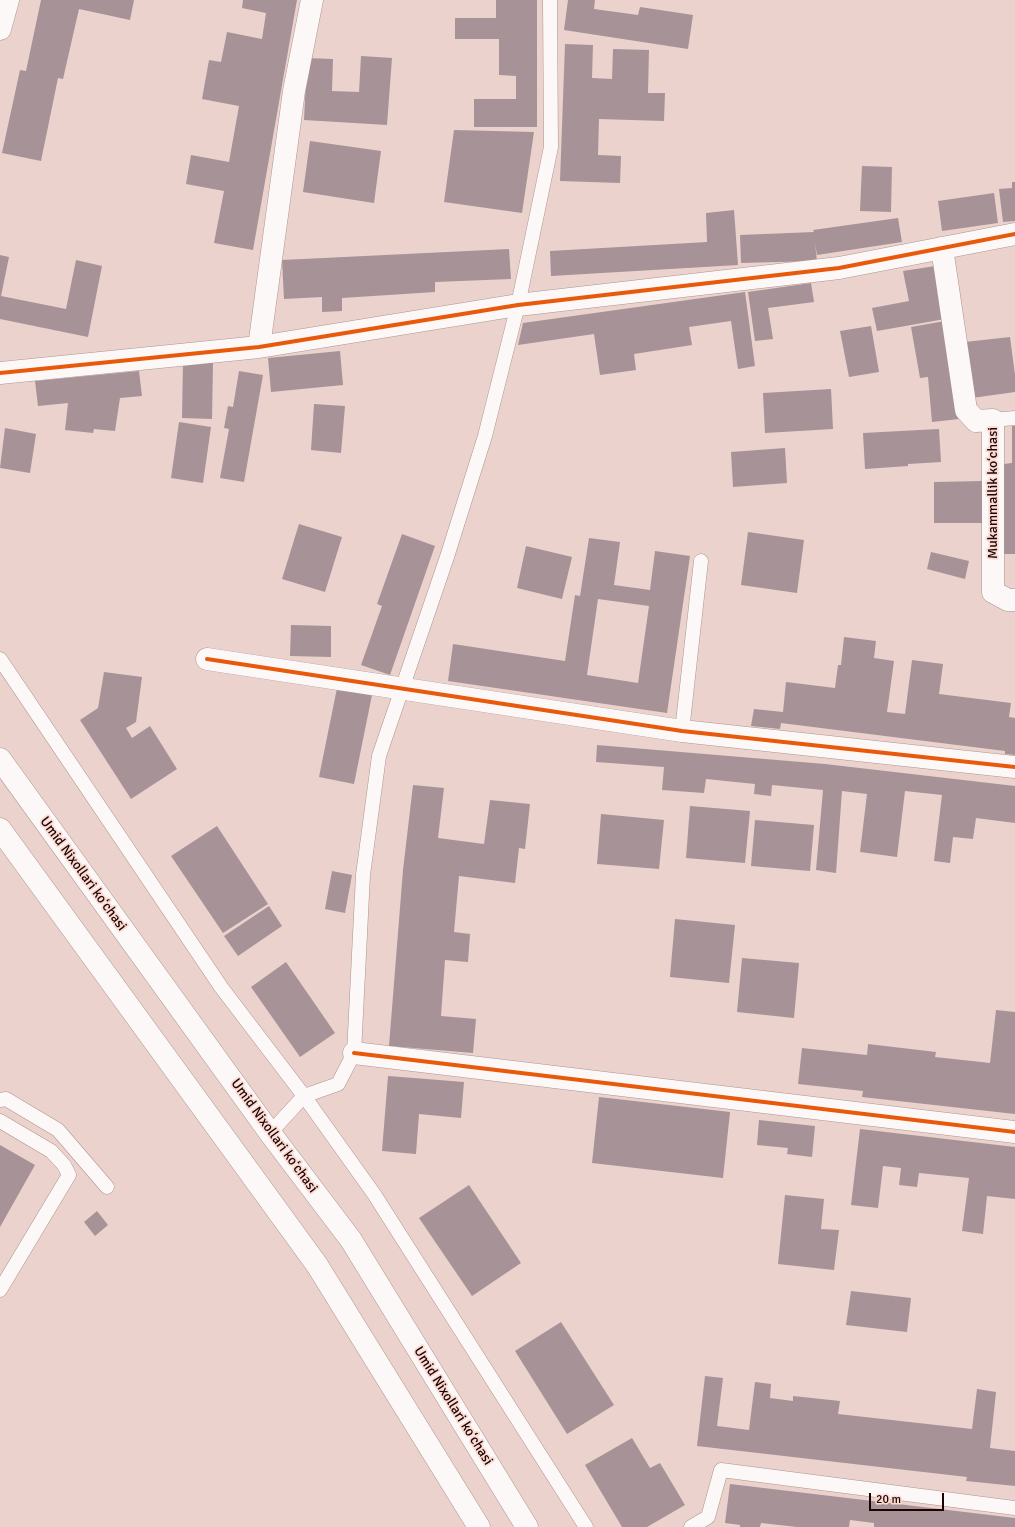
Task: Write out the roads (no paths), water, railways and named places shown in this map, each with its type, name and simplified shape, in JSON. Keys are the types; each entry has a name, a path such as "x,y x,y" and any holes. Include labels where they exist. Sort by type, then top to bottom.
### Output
{"street":[{"path":"0,29 8,0"},
{"path":"259,347 294,90 312,0"},
{"path":"0,373 259,347 518,305 839,268 1015,234"},
{"name":"Mukammallik koʻchasi","path":"942,248 966,410 976,420 993,420 993,592 1008,600 1015,600"},
{"path":"206,659 402,687 682,731 1015,767"},
{"name":"Umid Nixollari koʻchasi","path":"0,759 270,1133 351,1240 528,1527"},
{"path":"0,829 317,1264 479,1527"},
{"path":"354,1053 1015,1132"}],"lane":[{"path":"270,1133 304,1096 338,1084 354,1053 363,876 379,756 446,557 484,436 518,305 551,147 550,0"},
{"path":"993,420 1015,418"},
{"path":"682,731 701,561"},
{"path":"0,659 221,987 304,1096 374,1194 586,1527"},
{"path":"0,1100 6,1099 58,1130 107,1187"},
{"path":"0,1121 51,1151 64,1165 69,1175 0,1290"},
{"path":"691,1527 708,1517 722,1470 1015,1508"}]}
